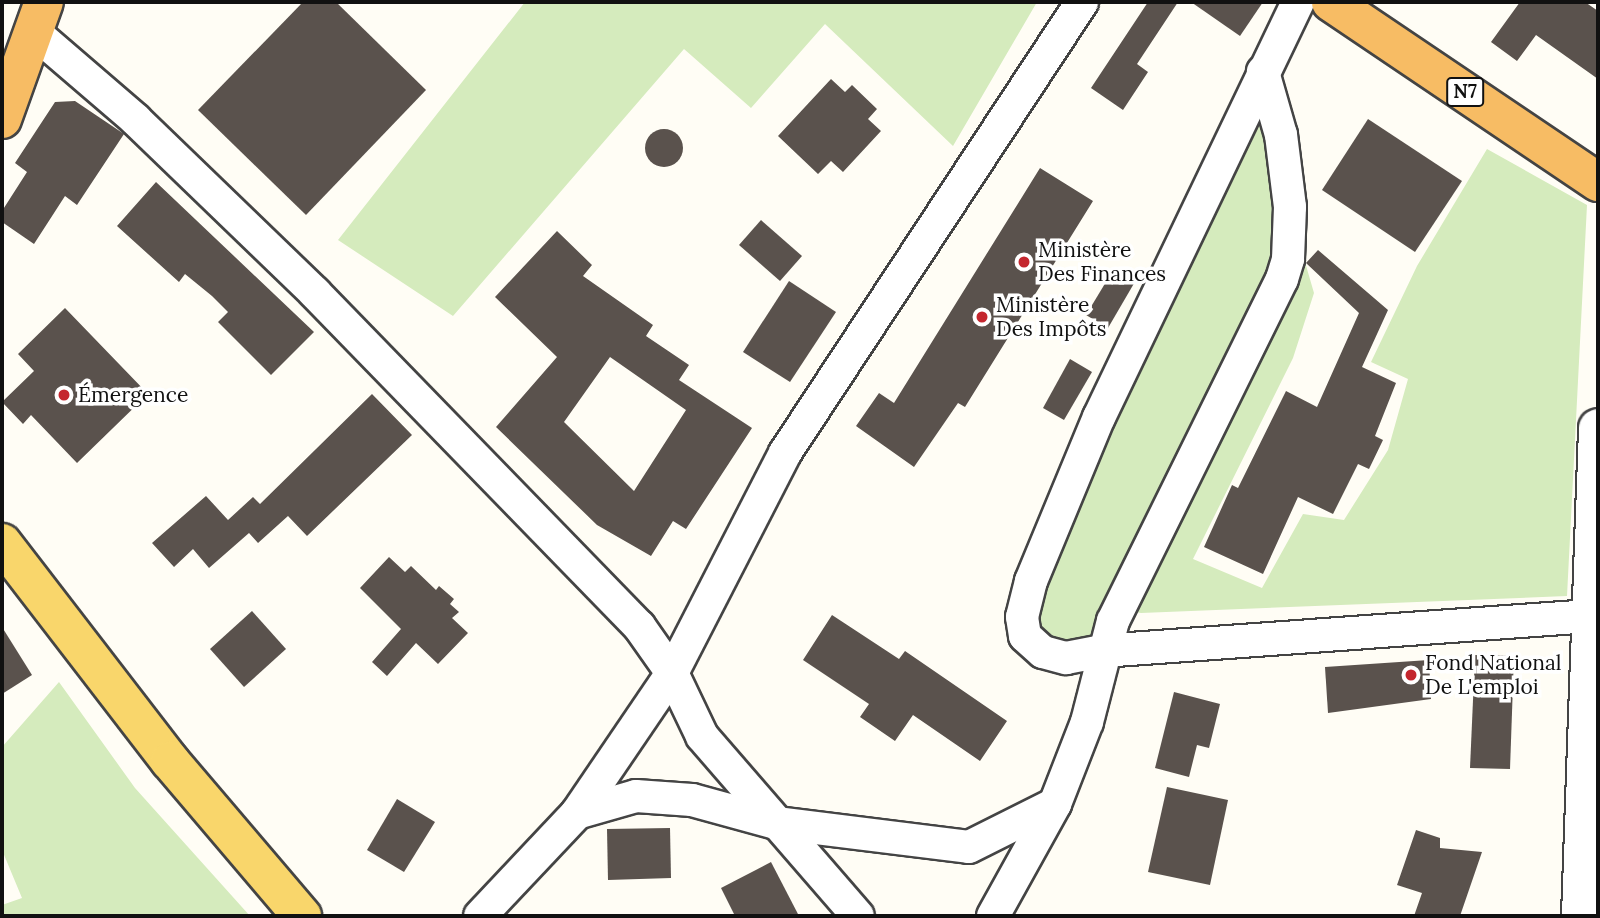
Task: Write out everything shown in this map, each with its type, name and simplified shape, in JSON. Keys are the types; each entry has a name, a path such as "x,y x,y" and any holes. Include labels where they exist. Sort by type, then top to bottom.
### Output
{"highway":[{"name":"N7","path":"1331,2 1598,182"},
{"path":"2,119 40,18"}],"main road":[{"path":"2,543 170,761 302,916"}],"street":[{"path":"480,916 577,813 672,673 785,453 1083,2"},
{"path":"1298,2 1100,417 1031,581 1022,617 1025,636 1054,657 1102,651 1589,616"},
{"path":"40,18 135,120 315,293 639,626 672,673 702,736 858,916"},
{"path":"993,916 1055,804 1087,722 1102,651 1289,259 1290,207 1281,135 1263,72"},
{"path":"1581,916 1589,616 1598,453"},
{"path":"577,813 636,796 692,800 776,823 969,848 1055,804"}],"green space":[{"path":"525,2 1037,2 953,146 825,24 751,108 684,49 453,316 338,240"},
{"path":"1266,72 1298,238 1314,293 1293,358 1193,559 1262,588 1303,514 1344,520 1388,450 1408,379 1371,362 1417,266 1487,149 1587,205 1567,596 1141,613 1116,609 1100,649 1038,633 1034,585"},
{"path":"59,682 135,788 250,916 2,916 2,905 22,898 2,850 2,747"}],"building":[{"path":"303,2 336,2 426,90 306,215 198,110"},
{"path":"1148,2 1178,2 1137,64 1148,72 1123,110 1091,88"},
{"path":"1191,2 1263,2 1240,36"},
{"path":"1520,2 1585,2 1598,11 1598,79 1536,35 1517,61 1491,42"},
{"path":"831,79 845,92 852,85 877,109 868,119 881,131 843,172 831,161 818,174 778,136"},
{"path":"75,101 124,134 77,205 65,196 34,244 2,222 2,211 27,172 15,163 55,102"},
{"path":"1368,119 1462,181 1415,252 1322,190"},
{"path":"664,129 678,134 683,148 678,162 664,167 650,162 645,148 650,134"},
{"path":"1040,168 1093,201 965,407 958,403 914,467 856,426 879,393 894,403"},
{"path":"156,182 314,332 271,375 218,322 228,312 212,296 185,274 179,282 117,226"},
{"path":"761,220 802,256 780,281 739,245"},
{"path":"557,231 592,265 583,276 653,325 646,336 689,365 679,380 752,428 686,529 673,521 651,556 597,525 496,427 557,357 495,297","holes":["610,357 686,410 634,491 564,422"]},
{"path":"1318,250 1388,310 1362,367 1396,383 1375,436 1383,440 1369,469 1358,464 1333,514 1298,497 1263,574 1204,547 1232,485 1238,488 1286,391 1317,407 1359,313 1306,263"},
{"path":"1115,267 1136,280 1108,328 1086,315"},
{"path":"789,281 836,312 790,382 743,352"},
{"path":"65,308 148,394 77,463 31,415 23,424 2,402 34,371 18,354"},
{"path":"1070,359 1092,372 1064,420 1043,408"},
{"path":"372,394 412,435 307,536 288,516 258,543 249,533 209,568 193,549 174,567 152,543 206,496 228,520 253,497 260,504"},
{"path":"389,557 405,572 411,566 436,590 439,586 454,599 450,604 459,612 452,618 468,633 438,664 416,643 387,676 372,662 401,629 360,588"},
{"path":"252,611 286,649 244,687 210,649"},
{"path":"832,615 899,659 905,651 1007,721 980,761 913,715 895,741 860,717 869,704 803,660"},
{"path":"2,627 32,675 2,694"},
{"path":"1475,655 1514,656 1510,769 1470,768"},
{"path":"1429,660 1431,699 1328,713 1325,667"},
{"path":"1174,692 1220,704 1209,748 1197,745 1189,777 1155,768"},
{"path":"1167,787 1228,800 1210,885 1148,872"},
{"path":"397,799 435,822 404,872 367,850"},
{"path":"670,828 671,878 608,880 607,829"},
{"path":"1416,830 1440,838 1440,848 1482,852 1460,916 1414,916 1422,893 1397,885"},
{"path":"771,862 799,916 735,916 721,888"}],"place":[{"name":"Ministère Des Finances","path":"1024,262"},
{"name":"Ministère Des Impôts","path":"982,317"},
{"name":"Émergence","path":"64,395"},
{"name":"Fond National De L'emploi","path":"1411,675"}]}
